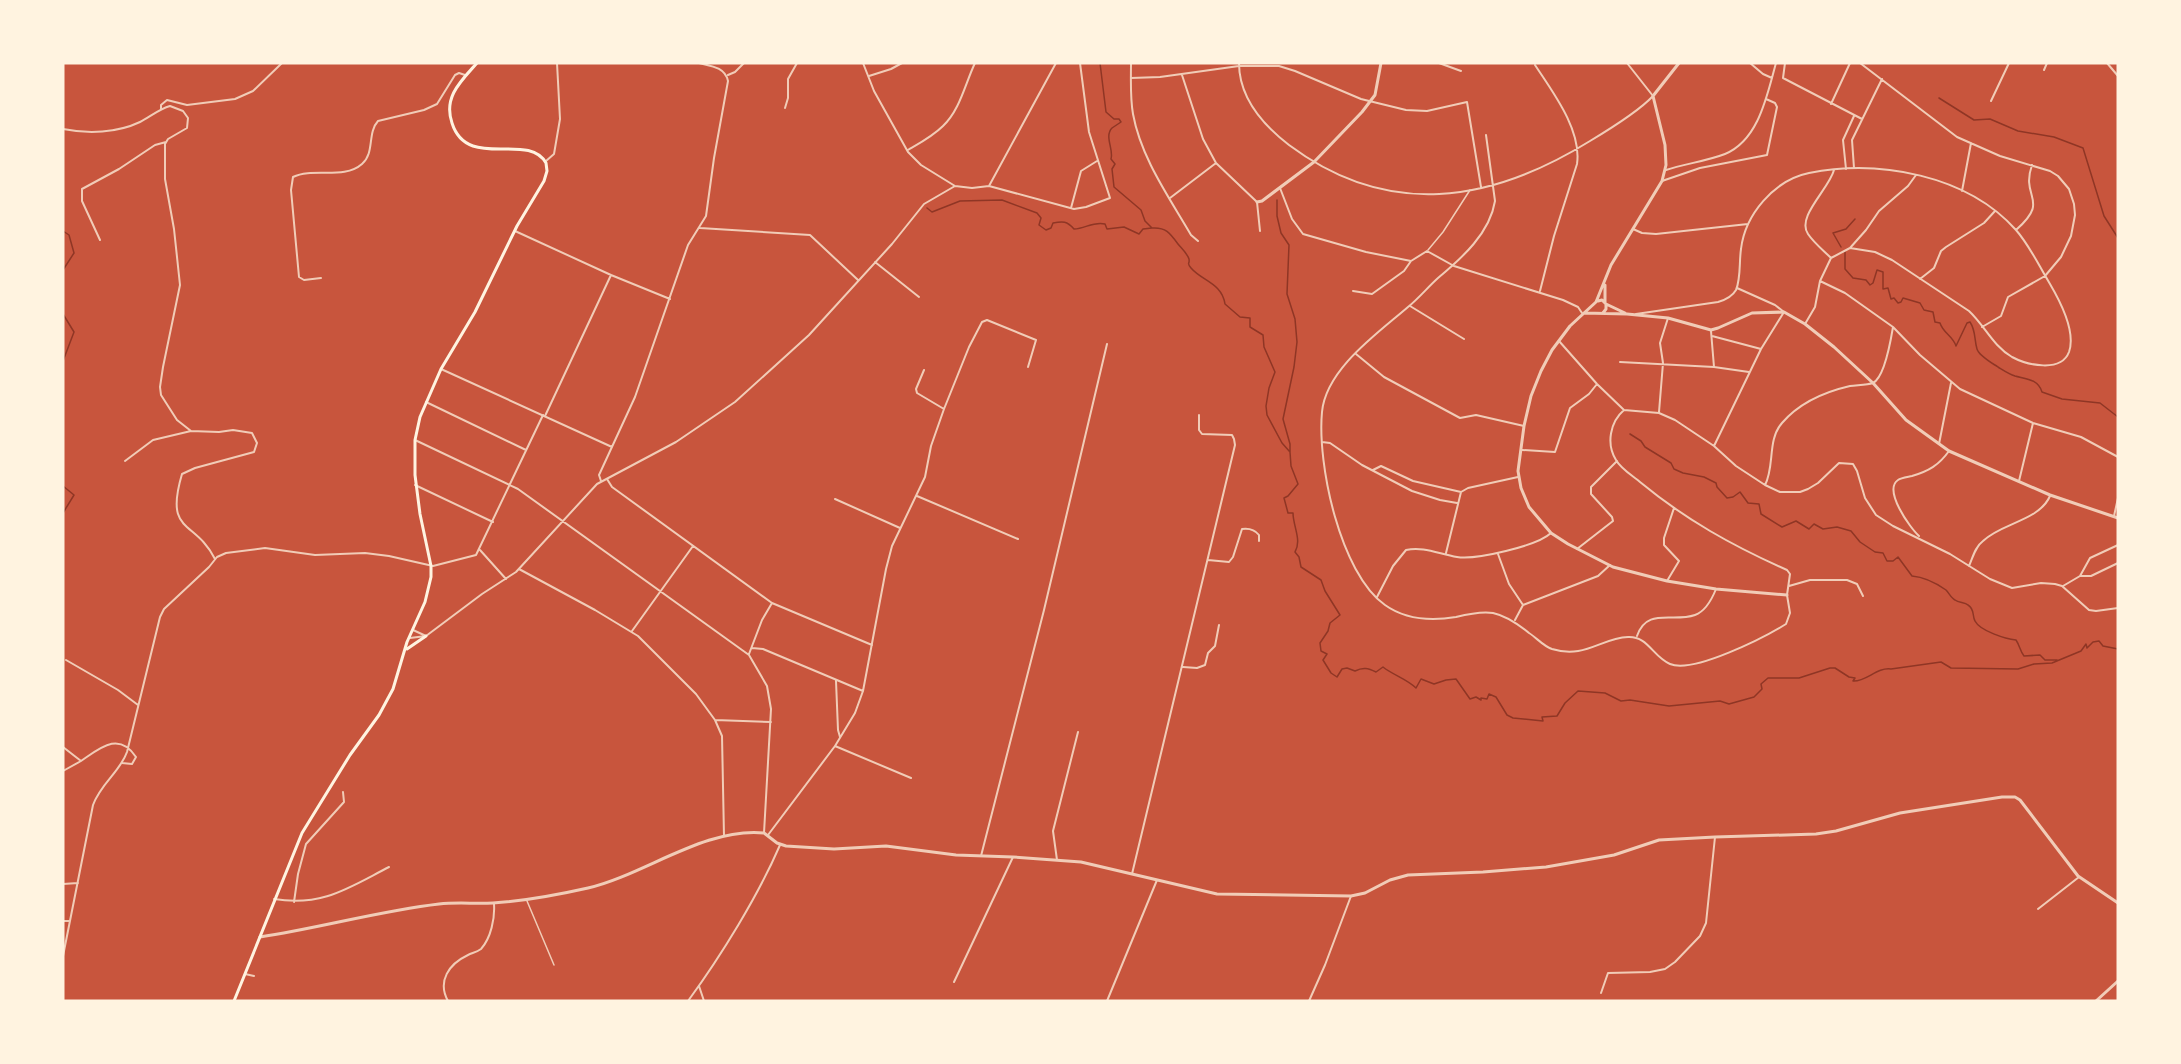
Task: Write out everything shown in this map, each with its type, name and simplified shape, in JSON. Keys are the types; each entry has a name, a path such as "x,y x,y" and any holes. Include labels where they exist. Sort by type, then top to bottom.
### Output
{"main road":[{"path":"234,1001 308,822 390,696 431,582 431,566 415,485 415,440 426,402 441,369 486,292 515,231 546,176 546,161 540,155 531,151 480,148 463,139 453,125 449,107 453,92 477,63"},
{"path":"405,650 426,636"}],"street":[{"path":"161,110 161,105 167,100 188,105 240,98 253,91 282,63"},
{"path":"546,161 554,156 558,138 560,106 557,63"},
{"path":"601,482 599,475 633,403 688,245 707,213 714,158 728,86 727,75 719,69 699,63"},
{"path":"727,75 736,72 744,63"},
{"path":"785,108 788,98 788,79 797,63"},
{"path":"862,63 907,151 921,165 955,186 972,188 989,186 1071,208 1083,208 1110,198 1087,124 1080,63"},
{"path":"867,76 902,63"},
{"path":"907,151 948,121 958,105 975,63"},
{"path":"989,186 1056,63"},
{"path":"1131,63 1133,115 1139,137 1147,158 1191,235 1198,241"},
{"path":"1257,202 1262,201 1314,162 1371,101 1377,89 1381,63"},
{"path":"1439,63 1461,71"},
{"path":"1597,313 1594,308 1611,265 1662,181 1666,170 1665,140 1653,96 1627,63"},
{"path":"1239,65 1243,89 1255,112 1273,132 1314,162 1368,186 1400,194 1432,195 1470,190 1530,172 1577,149 1653,96 1679,63"},
{"path":"1750,63 1772,78"},
{"path":"1666,170 1723,155 1744,140 1754,126 1766,99 1776,63"},
{"path":"1785,63 1783,78 1862,119"},
{"path":"1831,104 1851,63"},
{"path":"1860,63 1957,137 2000,156 2032,165 2058,176 2069,189 2074,204 2074,224 2066,248 2045,276 2008,297 2001,316 1982,327"},
{"path":"1991,101 2010,63"},
{"path":"2044,70 2048,63"},
{"path":"2106,63 2118,76"},
{"path":"1535,64 1563,109 1577,149 1577,164 1554,236 1540,293"},
{"path":"1131,78 1182,75 1239,65 1289,68 1352,96 1406,110 1427,111 1467,102 1481,187"},
{"path":"321,278 304,280 300,277 291,190 293,177 344,171 363,164 369,154 373,127 378,121 391,116 424,110 437,104 455,75 462,73 465,75"},
{"path":"1182,75 1203,139 1216,163 1257,202 1260,231"},
{"path":"1854,169 1852,140 1881,79"},
{"path":"1662,181 1700,168 1767,155 1777,107 1775,103 1766,99"},
{"path":"63,129 94,132 116,130 137,123 168,106 184,112 189,120 186,129 166,142 155,145 119,169 82,189 81,197 100,240"},
{"path":"1846,169 1843,140 1854,116"},
{"path":"1486,135 1495,201 1490,218 1476,240 1454,266 1356,354 1333,380 1324,399 1322,442 1334,517 1354,564 1377,597 1398,613 1413,617 1447,618 1480,612 1492,613 1514,621 1550,648 1567,651 1591,649 1617,638 1636,637 1669,664 1678,666 1693,664 1746,645 1786,624 1790,613 1788,596 1790,574 1787,570 1705,530 1658,497 1617,461 1612,451 1611,436 1616,420 1624,410"},
{"path":"166,142 165,179 174,229 180,285 164,357 160,390 173,416 191,430"},
{"path":"1962,192 1971,143"},
{"path":"1071,208 1081,171 1097,161"},
{"path":"1170,198 1216,163"},
{"path":"2016,230 2031,216 2034,208 2028,181 2032,165"},
{"path":"1633,314 1727,299 1737,288 1743,234 1755,210 1767,197 1807,173 1846,169 1879,169 1932,179 1962,192 1995,211 2016,230 2045,276 2066,317 2070,350 2067,357 2062,362 2046,366 2013,357 1998,347 1969,312 1893,260 1875,252 1850,248"},
{"path":"1831,258 1807,234 1804,227 1806,217 1829,183 1834,170"},
{"path":"1805,324 1815,307 1820,280 1831,258 1850,248 1879,211 1908,186 1916,175"},
{"path":"409,638 426,636 519,569 601,482 676,442 731,405 806,338 902,233 924,204 955,186"},
{"path":"1280,188 1292,219 1303,234 1366,252 1411,261"},
{"path":"1353,291 1372,294 1404,271 1411,261 1428,251 1470,190"},
{"path":"1920,279 1934,268 1941,251 1946,246 1984,223 1995,211"},
{"path":"1633,229 1642,233 1656,234 1748,224"},
{"path":"700,228 810,235 858,280"},
{"path":"515,231 670,299"},
{"path":"1428,251 1454,266 1568,301 1578,307 1582,313"},
{"path":"875,262 919,297"},
{"path":"63,956 95,801 103,785 122,763 129,748 160,616 164,609 215,559 226,553 265,548 315,555 349,552 374,554 431,566 476,555 611,275"},
{"path":"1820,280 1845,293 1893,327 1951,383 1976,398 2033,423 2081,437 2118,457"},
{"path":"1602,313 1606,309 1605,283"},
{"path":"1737,288 1775,305 1805,324 1873,382 1906,420 1949,451 2050,495 2116,517 2118,498"},
{"path":"1627,314 1602,300 1596,302 1582,313 1552,350 1538,378 1524,426 1520,450 1518,477 1529,507 1551,533 1610,566 1667,581 1716,590 1788,596"},
{"path":"1410,306 1464,339"},
{"path":"1582,313 1633,314 1668,318 1711,330 1752,313 1784,312"},
{"path":"1714,446 1761,349 1784,312"},
{"path":"1659,413 1663,363 1660,343 1668,318"},
{"path":"766,834 835,746 855,713 863,691 886,570 900,528 926,477 931,449 944,409 976,330 984,320 1036,340 1028,367"},
{"path":"1765,485 1771,468 1776,432 1788,417 1807,402 1828,391 1873,382 1879,377 1893,327"},
{"path":"1711,330 1714,367"},
{"path":"1712,336 1761,349"},
{"path":"1559,341 1624,410 1659,413 1675,420 1765,485 1780,492 1800,492 1818,483 1839,463 1852,464 1857,471 1865,498 1876,515 1893,526 2004,586 2012,588 2041,583 2062,586 2089,609 2096,611 2118,608"},
{"path":"981,856 1044,610 1107,344"},
{"path":"1356,354 1384,377 1461,418 1476,415 1524,426"},
{"path":"1620,362 1663,363 1749,372"},
{"path":"441,369 612,447"},
{"path":"924,370 916,393 944,409"},
{"path":"1939,444 1951,383"},
{"path":"1520,450 1556,452 1570,408 1598,384"},
{"path":"426,402 526,450"},
{"path":"1132,874 1235,442 1230,435 1202,434 1199,430 1199,415"},
{"path":"2019,481 2033,423"},
{"path":"125,461 153,440 191,430 219,432 246,430 252,433 257,443 254,452 195,468 182,474 176,498 177,513 185,527 210,548 215,559"},
{"path":"415,440 510,484 749,655 767,686 771,701 765,785 766,834"},
{"path":"1322,442 1330,443 1372,470 1419,493 1457,503"},
{"path":"1924,541 1914,532 1897,504 1893,492 1894,486 1898,480 1935,467 1949,451"},
{"path":"1577,549 1610,525 1612,521 1612,517 1590,490 1617,461"},
{"path":"1372,470 1381,466 1413,481 1461,492"},
{"path":"1446,554 1461,492 1468,488 1518,477"},
{"path":"607,479 612,487 772,603 872,645"},
{"path":"415,485 493,522"},
{"path":"1969,566 1977,547 1984,539 2040,508 2050,495"},
{"path":"917,496 1018,539"},
{"path":"835,499 900,528"},
{"path":"1667,581 1679,561 1664,545 1664,538 1674,508"},
{"path":"1208,560 1229,562 1233,557 1242,529 1257,531 1260,535 1259,541"},
{"path":"1377,597 1393,566 1406,550 1422,549 1459,558 1498,553 1539,542 1551,533"},
{"path":"2080,576 2090,558 2118,545"},
{"path":"632,631 693,546"},
{"path":"480,550 506,579"},
{"path":"1498,553 1509,584 1523,605"},
{"path":"2062,586 2080,576 2091,576 2118,563"},
{"path":"1514,621 1523,605 1598,576 1610,566"},
{"path":"519,569 632,631 689,686 721,730 724,836"},
{"path":"1788,586 1810,580 1845,579 1857,584 1863,596"},
{"path":"1636,637 1640,625 1648,619 1695,615 1711,601 1716,590"},
{"path":"749,655 762,620 772,603"},
{"path":"1183,667 1197,668 1205,665 1208,653 1215,646 1219,625"},
{"path":"413,630 426,636"},
{"path":"751,648 763,649 863,691"},
{"path":"66,660 118,690 138,705"},
{"path":"836,679 840,737"},
{"path":"715,720 771,723"},
{"path":"1057,860 1053,831 1078,732"},
{"path":"63,771 102,746 111,743 119,742 135,755 136,760 131,764 122,763"},
{"path":"835,746 911,778"},
{"path":"63,747 81,761"},
{"path":"294,903 298,874 306,844 344,802 343,792"},
{"path":"260,937 438,904 527,900 605,884 666,857 724,836 741,833 766,834 780,845 834,849 886,846 956,855 1084,863 1221,894 1351,896 1365,893 1387,881 1408,875 1537,868 1596,859 1659,840 1816,834 1836,831 1900,813 2002,797 2015,797 2024,804 2079,877 2118,903"},
{"path":"1601,993 1608,973 1650,972 1665,969 1676,962 1702,932 1707,919 1715,837"},
{"path":"688,1001 769,869 780,845"},
{"path":"954,982 1013,857"},
{"path":"274,900 294,903 328,897 389,867"},
{"path":"2038,909 2079,877"},
{"path":"1107,1001 1157,880"},
{"path":"63,884 78,883"},
{"path":"1310,1001 1351,896"},
{"path":"527,900 554,965"},
{"path":"448,1001 443,988 444,978 459,961 482,947 493,922 494,903"},
{"path":"63,921 70,921"},
{"path":"244,974 254,975"},
{"path":"2096,1001 2118,981"},
{"path":"699,986 704,1001"}],"waterway":[{"path":"1100,63 1106,112 1121,122 1112,128 1109,135 1111,159 1115,164 1112,169 1114,187 1141,210 1145,221 1152,228 1161,229 1170,234 1187,255 1191,268 1216,287 1225,304 1240,317 1250,318 1250,327 1263,335 1264,347 1275,372 1269,388 1267,415 1282,443 1290,452 1291,466 1298,484 1284,498 1288,513 1293,513 1298,543 1295,552 1299,557 1301,567 1321,580 1340,615 1330,623 1320,643 1321,651 1327,654 1323,660 1331,673 1337,677 1342,669 1355,671 1366,668 1376,672 1383,667 1416,688 1421,679 1434,684 1456,679 1470,699 1476,697 1481,700 1481,698 1487,699 1489,694 1496,697 1507,715 1513,718 1543,721 1542,717 1557,716 1565,703 1578,691 1605,693 1621,701 1630,700 1669,706 1720,701 1729,704 1754,697 1762,689 1761,684 1768,678 1799,678 1830,668 1835,668 1855,678 1853,681 1858,681 1881,670 1941,662 1951,668 2018,669 2034,664 2052,663 2081,651 2086,644 2087,648 2093,642 2099,641 2103,646 2118,649"},
{"path":"1939,98 1974,120 1990,119 2018,131 2054,137 2083,148 2104,216 2118,238"},
{"path":"927,208 932,212 960,201 1002,200 1037,213 1041,218 1039,225 1046,230 1051,228 1053,223 1062,222 1074,229 1101,223 1105,224 1107,229 1124,227 1139,234 1143,229 1152,228"},
{"path":"1277,200 1277,216 1281,233 1289,245 1287,294 1295,319 1297,342 1283,419 1290,452"},
{"path":"1841,247 1833,233 1846,229 1855,219"},
{"path":"63,231 69,235 74,253 63,270"},
{"path":"1845,252 1845,269 1853,278 1866,280 1870,285 1873,283 1877,270 1883,272 1883,289 1888,288 1891,299 1894,298 1898,303 1903,298 1920,303 1924,310 1933,312 1935,322 1940,323 1956,346 1967,323 1970,322 1978,352 2006,372 2035,382 2042,392 2062,399 2100,403 2118,417"},
{"path":"63,314 74,332 63,361"},
{"path":"1630,434 1641,441 1645,447 1671,463 1674,469 1704,477 1716,483 1727,498 1740,492 1748,503 1759,504 1761,514 1782,527 1796,521 1809,529 1814,524 1823,529 1837,527 1851,531 1860,542 1875,552 1883,553 1887,561 1893,561 1898,557 1912,576 1934,583 1946,590 1958,602 1967,604 1972,608 1978,625 1994,634 2016,640 2024,656 2040,655 2045,660 2057,660"},
{"path":"63,486 74,495 63,513"}]}
